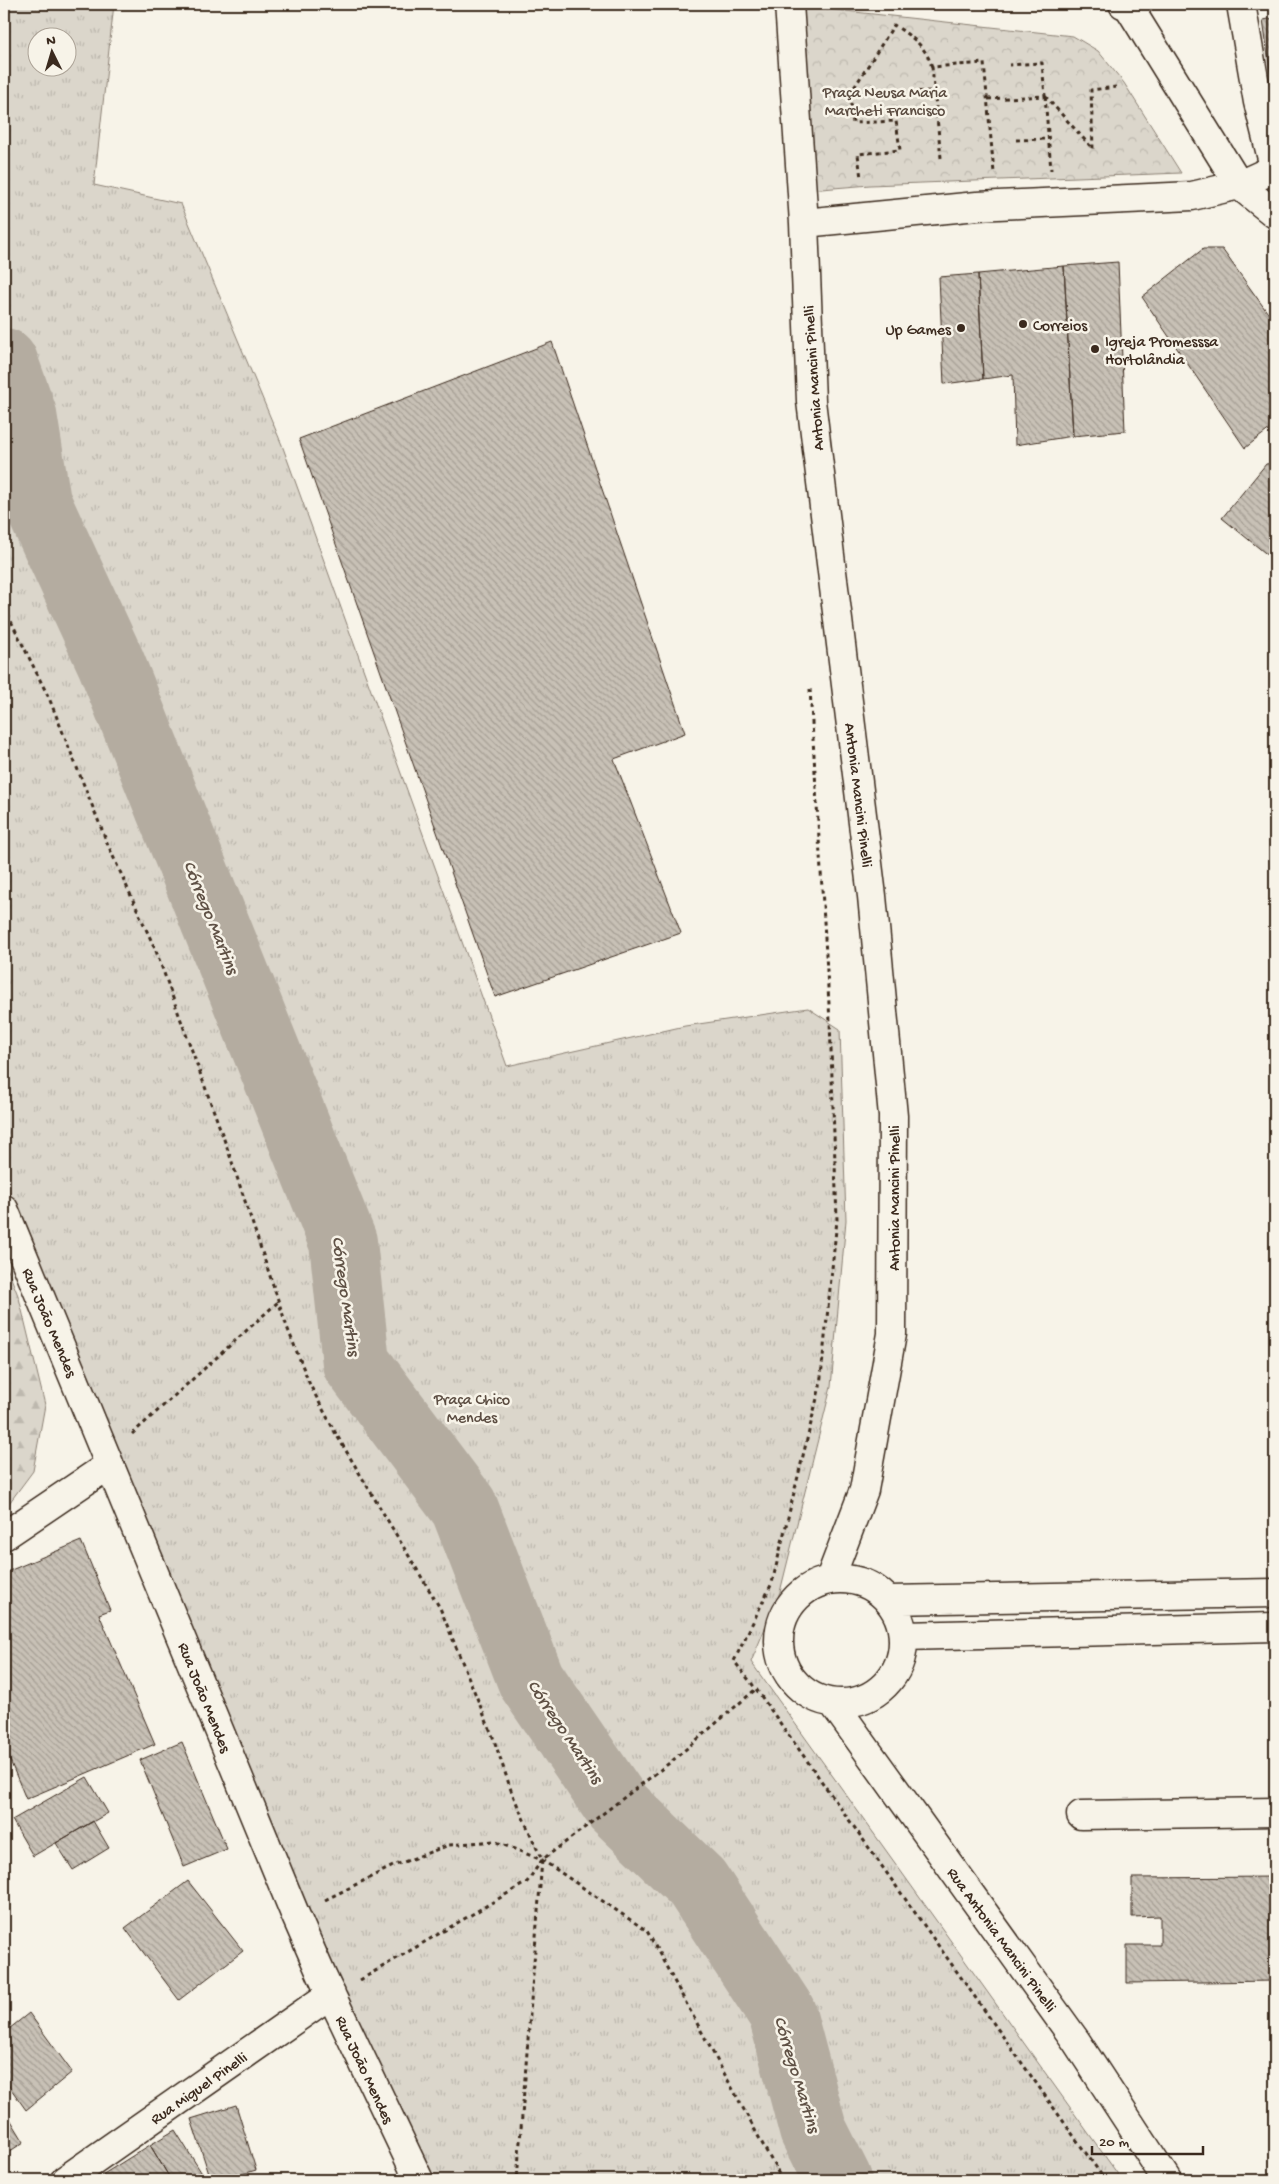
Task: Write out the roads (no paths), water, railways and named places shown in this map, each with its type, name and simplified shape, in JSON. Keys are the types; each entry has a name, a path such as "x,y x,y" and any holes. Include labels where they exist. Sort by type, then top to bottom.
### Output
{"street":[{"name":"Antonia Mancini Pinelli","path":"789,4 804,223 811,401 872,896 893,1116 892,1334 864,1490 830,1579"},
{"path":"1123,4 1138,4"},
{"path":"1127,4 1239,186 1275,214"},
{"path":"804,223 977,206 1192,196 1239,186 1275,170 1258,102 1241,4"},
{"name":"Rua João Mendes","path":"4,1209 295,1914 419,2180"},
{"path":"4,1536 110,1465"},
{"path":"830,1579 852,1579 873,1586 889,1600 899,1618 904,1636 902,1656 894,1674 881,1689 864,1699 845,1704 825,1702 807,1694 791,1680 778,1639 782,1618 793,1600 810,1586 830,1579"},
{"path":"889,1600 1275,1593"},
{"path":"904,1636 1275,1627"},
{"name":"Rua Antonia Mancini Pinelli","path":"833,1703 1076,2042 1167,2180"},
{"path":"1081,1815 1275,1812"},
{"name":"Rua Miguel Pinelli","path":"64,2180 331,1994"}],"waterway":[{"name":"Córrego Martins","path":"4,362 23,415 37,502 111,663 343,1242 356,1363 464,1507 531,1680 617,1806 697,1883 782,2013 813,2130 838,2180"}],"place":[{"name":"Correios","path":"1023,324"},
{"name":"Up Games","path":"961,328"},
{"name":"Igreja Promesssa Hortolândia","path":"1095,349"}],"park label":[{"name":"Praça Neusa Maria Marcheti Francisco","path":"885,100"},
{"name":"Praça Chico Mendes","path":"472,1407"}]}
